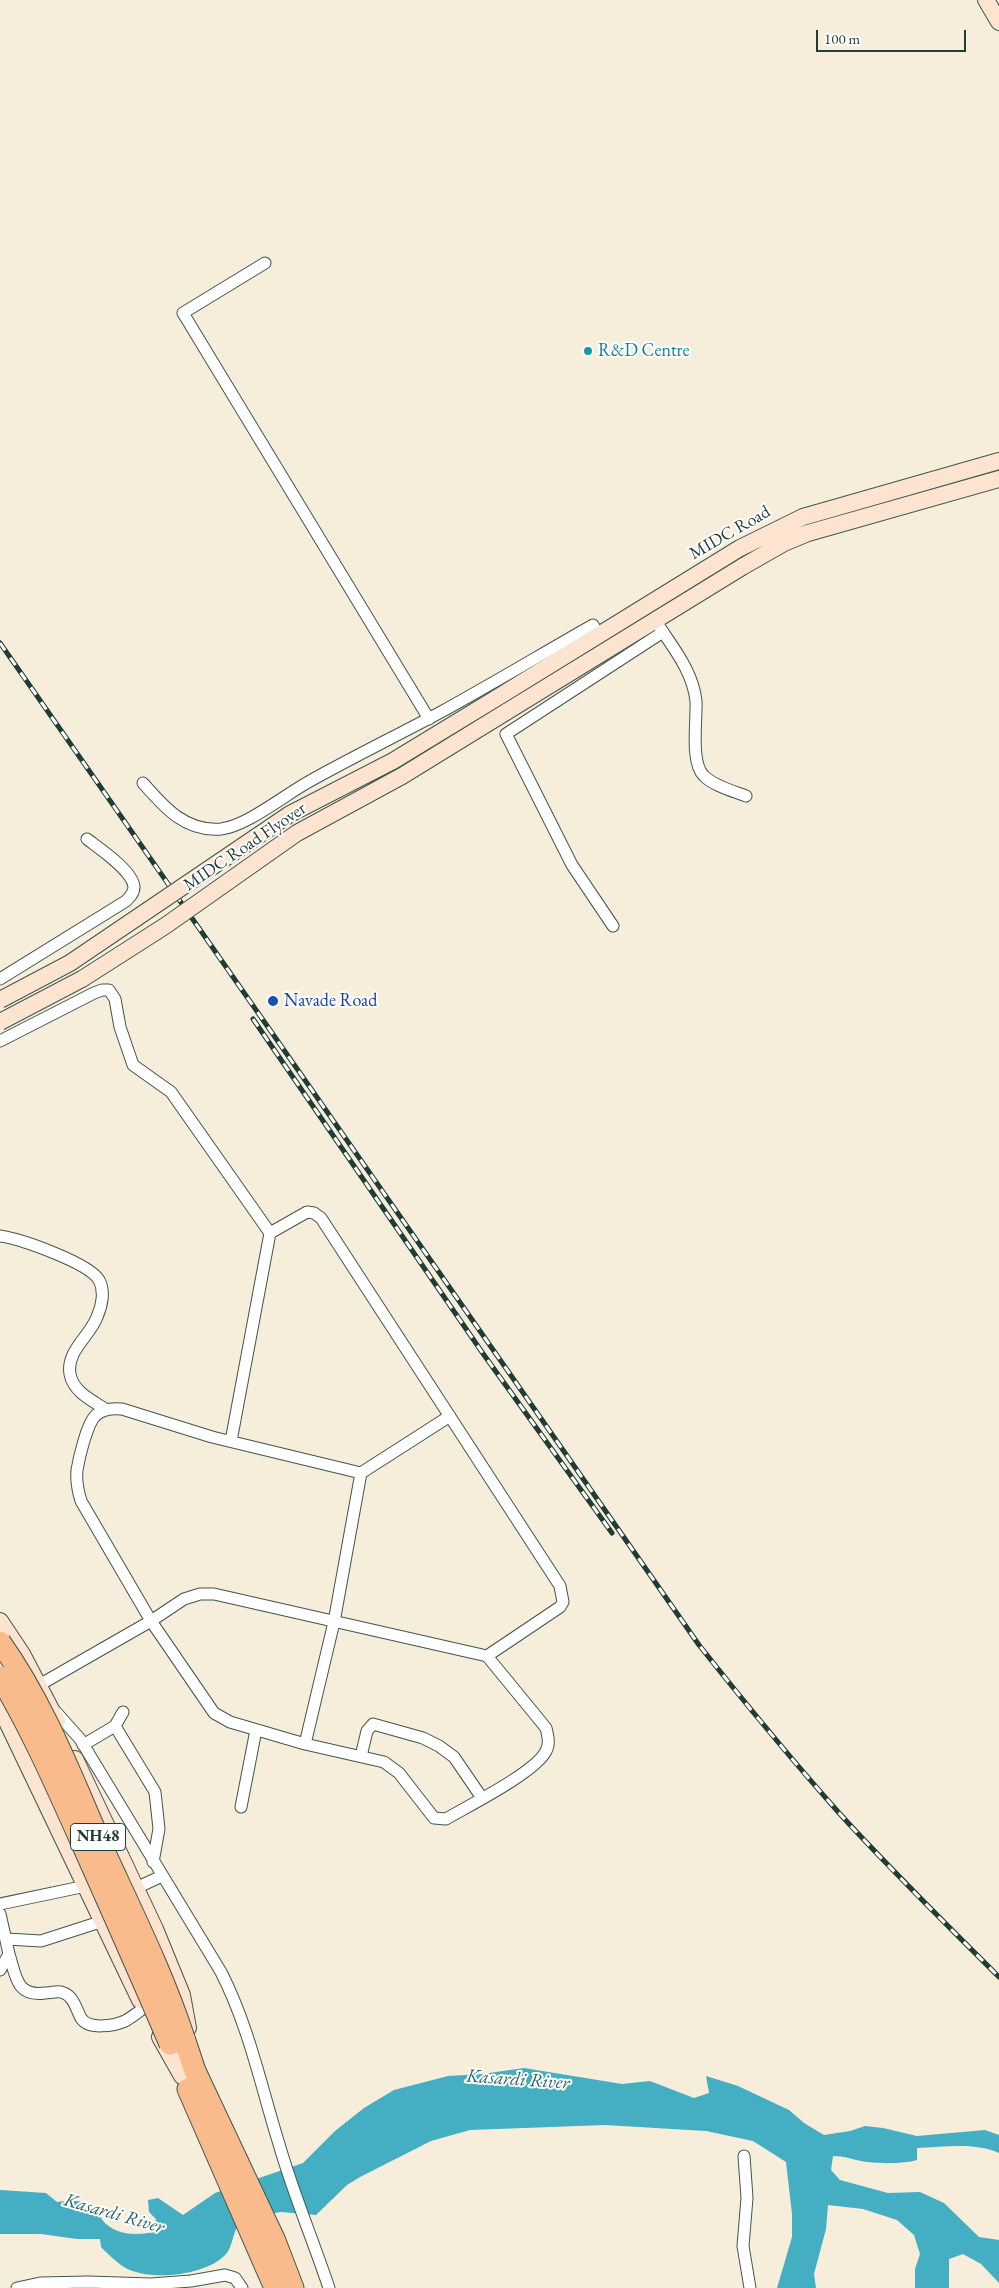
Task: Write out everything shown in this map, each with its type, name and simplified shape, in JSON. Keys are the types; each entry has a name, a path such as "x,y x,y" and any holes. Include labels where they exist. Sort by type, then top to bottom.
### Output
{"highway":[{"name":"NH48","path":"0,1642 19,1669 44,1715 155,1960 177,2041 189,2074 266,2244 294,2288"},
{"name":"NH48","path":"0,1677 47,1766 117,1918 177,2041"},
{"name":"NH48","path":"266,2244 275,2288"}],"main road":[{"path":"986,0 999,22"},
{"name":"MIDC Road","path":"499,696 740,548 803,516 999,461"},
{"name":"MIDC Road","path":"510,710 659,626 757,558 808,533 999,479"},
{"path":"499,696 510,710"},
{"name":"MIDC Road Flyover","path":"0,1000 70,963 290,814 393,761 499,696"},
{"name":"MIDC Road Flyover","path":"0,1022 82,979 165,926 297,833 402,776 510,710"},
{"path":"0,1621 49,1703 136,1888 182,1995 189,2074"},
{"path":"0,1707 144,2008 189,2074"}],"street":[{"path":"265,263 183,313 428,719"},
{"path":"646,606 688,671 696,700 697,766 704,776 746,796"},
{"path":"143,783 167,810 186,823 207,829 222,829 242,822 310,781 428,719 593,625 599,635"},
{"path":"612,926 572,865 506,734 659,626"},
{"path":"0,979 126,901 133,894 132,879 125,870 87,839"},
{"path":"0,1041 94,993 110,990 115,999 120,1027 133,1065 171,1092 270,1233 231,1441"},
{"path":"270,1233 308,1212 314,1213 321,1218 560,1586 563,1595 563,1602 560,1608 487,1656"},
{"path":"0,1236 39,1247 87,1269 98,1279 102,1288 97,1318 78,1346 70,1364 70,1374 81,1393 107,1410"},
{"path":"0,1707 151,1620 184,1599 200,1594 214,1594 487,1656 546,1728 548,1743 542,1758 527,1771 446,1819 434,1818 399,1773 391,1766 361,1756 305,1744 220,1719 214,1714 151,1620 81,1501 77,1486 77,1470 91,1422 97,1414 107,1410 122,1409 212,1437 361,1473 450,1416"},
{"path":"305,1744 334,1622 361,1473"},
{"path":"49,1703 83,1744 234,1999 247,2031 279,2146 329,2288"},
{"path":"83,1744 115,1726 123,1712"},
{"path":"361,1756 367,1732 373,1724 423,1738 454,1757 482,1798"},
{"path":"115,1726 155,1792 159,1829 153,1862"},
{"path":"241,1807 256,1730"},
{"path":"136,1888 162,1876"},
{"path":"0,1904 86,1886"},
{"path":"0,1914 18,1984 25,1991 37,1994 61,1992 66,1994 73,2000 83,2020 88,2024 107,2025 124,2021 144,2008"},
{"path":"7,1939 41,1940 103,1921"},
{"path":"0,1970 9,1954"},
{"path":"744,2156 746,2198 743,2246 750,2288"},
{"path":"17,2288 40,2284 88,2282 160,2284 225,2275 235,2278 242,2288"}],"water":[{"name":"Kasardi River","path":"524,2068 622,2084 650,2081 694,2098 709,2093 706,2076 738,2086 789,2110 804,2123 824,2135 850,2131 865,2126 917,2136 985,2130 999,2135 999,2153 969,2146 917,2148 917,2160 889,2163 867,2162 833,2156 831,2170 840,2180 888,2193 920,2192 944,2203 979,2237 999,2240 999,2283 981,2264 963,2254 949,2259 949,2288 915,2288 915,2269 920,2254 914,2235 897,2220 863,2209 828,2205 826,2229 814,2274 816,2288 777,2288 792,2237 792,2214 786,2162 753,2141 706,2131 605,2125 470,2130 431,2141 347,2185 316,2215 281,2212 268,2214 236,2229 231,2246 226,2254 217,2261 192,2272 162,2275 134,2272 118,2263 109,2255 101,2247 100,2239 77,2239 41,2234 0,2234 0,2190 46,2193 57,2202 77,2201 87,2203 95,2208 106,2224 117,2231 135,2234 154,2232 156,2219 149,2212 148,2200 158,2198 183,2215 215,2193 303,2163 335,2131 364,2108 394,2090 448,2076 482,2074"}],"railway":[{"path":"0,643 699,1645 768,1731 840,1814 898,1876 999,1977"},
{"path":"253,1019 484,1355 612,1533"}],"place":[{"name":"R&D Centre","path":"588,351"},
{"name":"Navade Road","path":"273,1001"}]}
